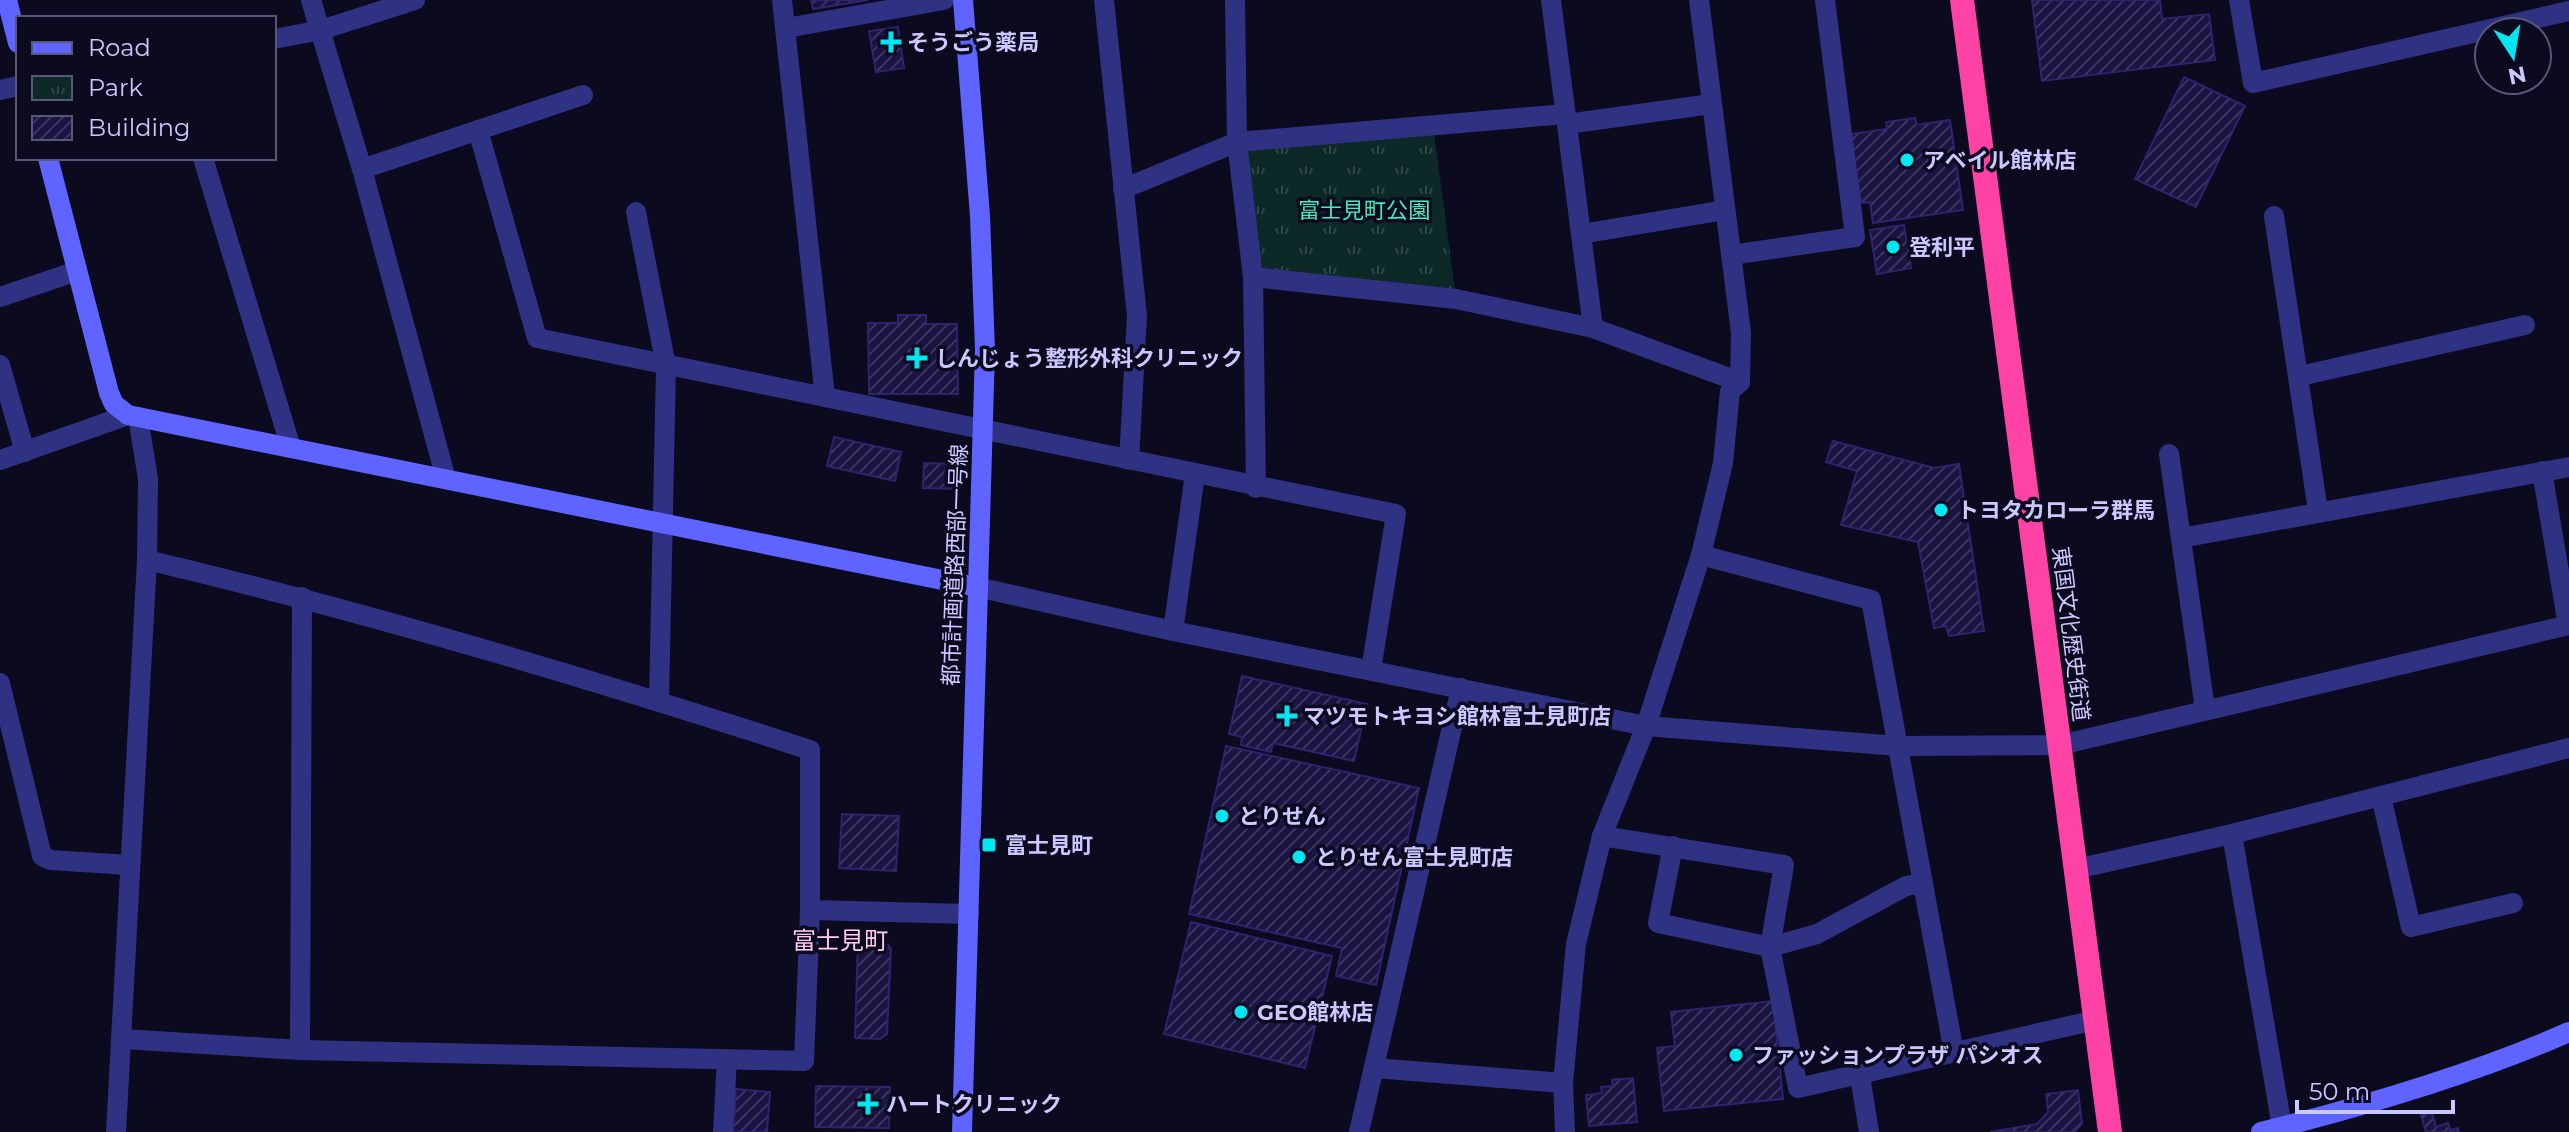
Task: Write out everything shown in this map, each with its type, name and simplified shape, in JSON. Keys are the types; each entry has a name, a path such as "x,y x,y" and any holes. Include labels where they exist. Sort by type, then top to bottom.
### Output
{"highway":[{"name":"東国文化歴史街道","path":"1962,0 2110,1132"}],"street":[{"path":"7,0 16,35"},
{"path":"311,0 362,169 446,479"},
{"path":"276,39 321,30 415,0"},
{"path":"782,0 825,397"},
{"path":"786,28 944,0"},
{"name":"都市計画道路西部一号線","path":"962,1132 984,432 984,291 963,0"},
{"path":"1104,0 1137,316 1129,460"},
{"path":"1235,0 1237,142 1253,277 1256,488"},
{"path":"1551,0 1593,328"},
{"path":"1565,1132 1563,1083 1576,944 1602,836 1646,726 1701,555 1723,463 1730,391 1740,382 1741,333 1699,0"},
{"path":"1731,255 1855,237 1825,0"},
{"path":"2239,0 2253,83 2569,11"},
{"path":"362,169 583,95"},
{"path":"1123,189 1237,142 1566,119 1711,104"},
{"path":"478,130 537,338 1256,488 1396,514 1371,670"},
{"path":"49,160 109,393 114,404 133,416 663,521 1173,631 1646,726 1898,746 2060,745 2568,625 2542,471"},
{"path":"204,160 291,448"},
{"path":"1581,234 1725,210"},
{"path":"636,212 666,366 659,701"},
{"path":"2274,216 2318,511"},
{"path":"0,297 77,271"},
{"path":"1253,277 1456,299 1593,328 1740,382"},
{"path":"2300,376 2525,325"},
{"path":"0,365 25,452"},
{"path":"0,460 133,416"},
{"path":"116,1132 123,1039 128,865 147,560 148,479 133,416"},
{"path":"2169,454 2205,709"},
{"path":"2181,538 2569,467"},
{"path":"1173,631 1195,474"},
{"path":"1701,555 1871,600 1954,1053"},
{"path":"123,1039 300,1050 804,1061 810,910 810,750 659,701 302,597 147,560"},
{"path":"300,1050 302,597"},
{"path":"0,683 42,856 51,860 128,865"},
{"path":"1359,1132 1461,688"},
{"path":"2076,869 2232,834 2569,748"},
{"path":"2381,796 2411,927 2513,903"},
{"path":"2232,834 2282,1127"},
{"path":"1602,836 1784,865 1770,947 1798,1088 2096,1020"},
{"path":"1673,846 1658,923 1770,947 1817,934 1906,886 1923,883"},
{"path":"810,910 969,914"},
{"path":"2261,1132 2429,1083 2525,1051 2569,1032"},
{"path":"723,1132 727,1059"},
{"path":"1374,1068 1563,1083"},
{"path":"1860,1076 1869,1132"}],"green space":[{"name":"富士見町公園","path":"1433,125 1456,299 1253,277 1237,142"}],"building":[{"path":"811,0 868,0 813,9"},
{"path":"2032,0 2160,0 2162,19 2209,14 2215,60 2042,81"},
{"path":"898,27 904,68 876,72 869,31"},
{"path":"2184,77 2245,106 2196,207 2135,179"},
{"path":"1915,118 1917,125 1950,120 1963,210 1873,223 1870,202 1861,203 1851,134 1887,129 1886,122"},
{"path":"1904,225 1911,268 1877,274 1870,230"},
{"path":"898,315 926,315 926,324 957,324 958,394 869,394 868,323 898,323"},
{"path":"834,437 901,452 895,481 827,466"},
{"path":"1833,441 1934,468 1959,464 1984,631 1949,636 1946,626 1934,628 1918,542 1841,525 1857,471 1826,462"},
{"path":"924,463 958,464 957,489 923,488"},
{"path":"1242,676 1367,704 1354,761 1273,743 1271,752 1241,745 1242,737 1229,734"},
{"path":"1226,746 1419,788 1376,985 1336,976 1342,948 1189,914"},
{"path":"842,814 899,816 896,871 839,868"},
{"path":"1191,922 1332,956 1305,1068 1164,1034"},
{"path":"858,941 886,942 891,949 887,1034 880,1039 855,1038"},
{"path":"1773,1001 1783,1099 1664,1111 1657,1048 1675,1046 1671,1012"},
{"path":"1633,1078 1637,1122 1589,1126 1586,1095 1602,1093 1601,1087 1613,1086 1612,1080"},
{"path":"816,1086 890,1087 889,1128 815,1127"},
{"path":"736,1089 770,1092 767,1132 733,1132"},
{"path":"2078,1090 2082,1124 2074,1132 1990,1132 2037,1124 2048,1112 2046,1094"},
{"path":"2432,1112 2436,1127 2448,1123 2450,1130 2458,1128 2459,1132 2426,1132 2421,1115"}],"place":[{"name":"そうごう薬局","path":"891,42"},
{"name":"アベイル館林店","path":"1907,160"},
{"name":"登利平","path":"1893,247"},
{"name":"しんじょう整形外科クリニック","path":"917,358"},
{"name":"トヨタカローラ群馬","path":"1941,510"},
{"name":"マツモトキヨシ館林富士見町店","path":"1287,716"},
{"name":"とりせん","path":"1222,816"},
{"name":"富士見町","path":"989,845"},
{"name":"とりせん富士見町店","path":"1299,857"},
{"name":"GEO館林店","path":"1241,1012"},
{"name":"ファッションプラザ パシオス","path":"1736,1055"},
{"name":"ハートクリニック","path":"868,1104"}],"district":[{"name":"富士見町","path":"840,940"}]}
